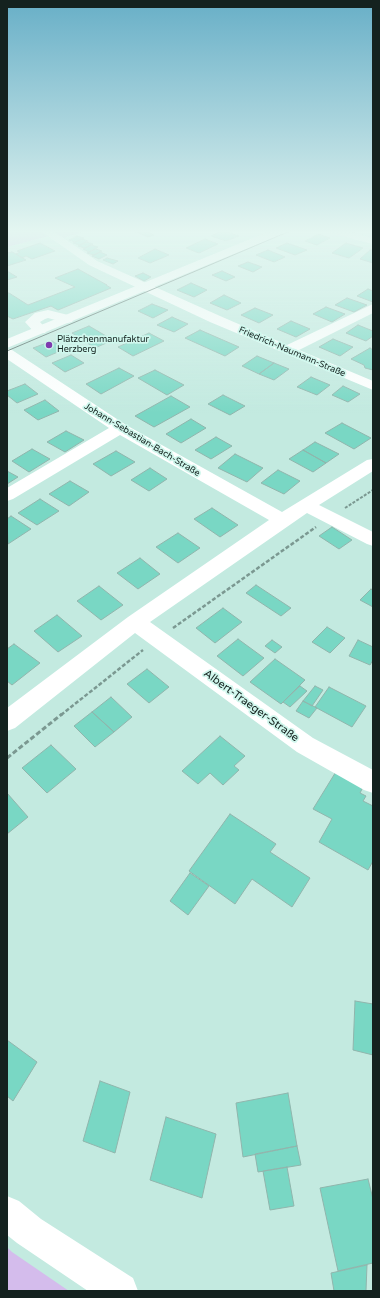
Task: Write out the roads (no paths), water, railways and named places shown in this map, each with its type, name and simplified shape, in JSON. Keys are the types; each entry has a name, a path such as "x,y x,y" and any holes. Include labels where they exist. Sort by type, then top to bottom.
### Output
{"main road":[{"path":"67,319 134,292"},
{"path":"7,344 40,330"}],"street":[{"name":"Friedrich-Naumann-Straße","path":"155,292 373,386"},
{"path":"287,350 373,308"},
{"path":"40,330 32,322 40,316 48,314 67,319"},
{"name":"Johann-Sebastian-Bach-Straße","path":"7,353 120,428 282,520"},
{"path":"7,495 120,428"},
{"path":"7,721 135,622 282,520 373,464"},
{"path":"306,505 373,540"},
{"name":"Albert-Traeger-Straße","path":"135,622 305,746 373,782"},
{"path":"7,1213 29,1231 120,1291"}],"tram line":[{"path":"7,351 147,292"}],"place":[{"name":"Plätzchenmanufaktur Herzberg","path":"49,345"}]}
